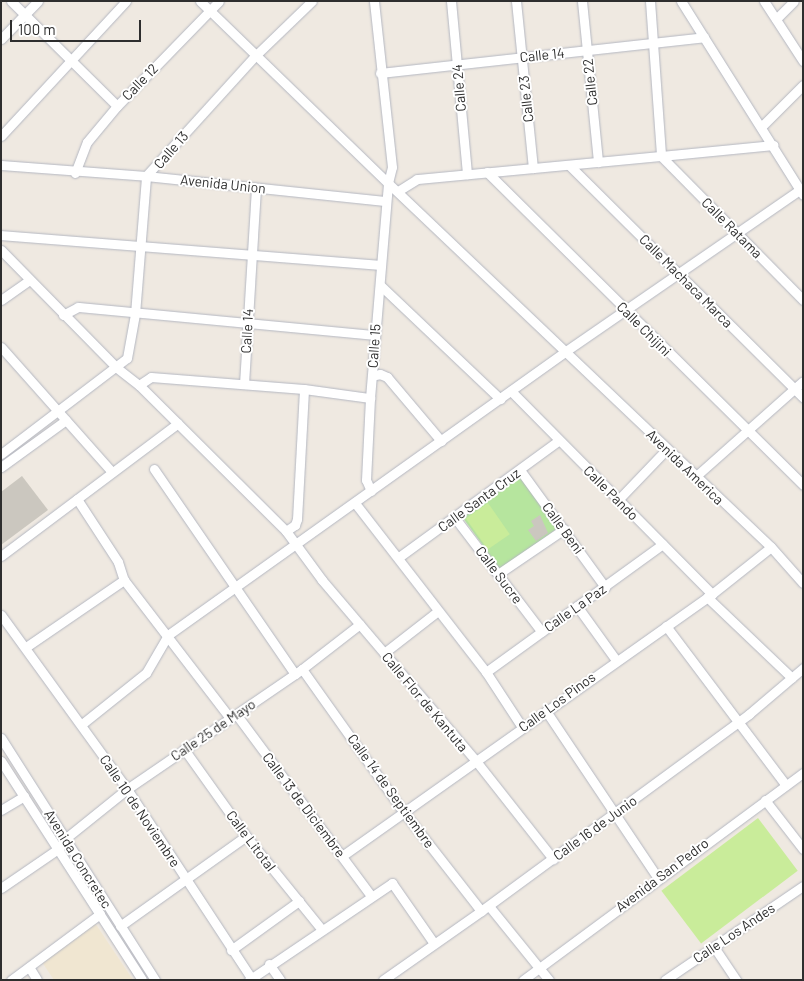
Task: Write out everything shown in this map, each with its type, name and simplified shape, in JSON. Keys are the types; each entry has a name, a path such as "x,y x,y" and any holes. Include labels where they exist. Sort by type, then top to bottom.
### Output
{"street":[{"path":"11,1 117,106"},
{"path":"1,39 38,1"},
{"path":"1,136 70,59 126,1"},
{"name":"Avenida America","path":"200,1 255,56 566,351 666,450 770,547 803,582"},
{"name":"Calle 12","path":"75,173 83,148 117,106 218,1"},
{"name":"Calle 13","path":"1,454 117,368 131,352 146,176 255,56 312,1"},
{"path":"374,1 380,73 392,167 388,183"},
{"name":"Calle 24","path":"451,1 467,174"},
{"name":"Calle 23","path":"516,1 533,168"},
{"name":"Calle 22","path":"582,1 598,162"},
{"path":"650,1 661,156"},
{"path":"82,724 146,673 168,635 296,546 566,351 737,233 801,192 762,126 681,1"},
{"path":"764,1 803,61"},
{"path":"776,19 794,1"},
{"name":"Calle 14","path":"380,73 704,37"},
{"path":"762,126 803,85"},
{"path":"398,191 417,178 773,145"},
{"name":"Calle Ratama","path":"661,156 803,300"},
{"name":"Avenida Union","path":"1,165 75,173 146,176 385,201"},
{"name":"Calle Machaca Marca","path":"569,165 803,396"},
{"name":"Calle Chijini","path":"486,172 745,430 803,485"},
{"name":"Calle 15","path":"370,491 366,480 370,398 388,183"},
{"name":"Calle 14","path":"244,384 256,188"},
{"path":"1,235 140,244 380,265"},
{"name":"Calle Flor de Kantuta","path":"1,250 63,315 117,368 139,384 286,531 296,546 360,624 476,761 553,859"},
{"path":"1,300 30,280"},
{"path":"380,285 500,399"},
{"path":"63,315 78,306 134,314 247,322 374,335"},
{"path":"1,347 112,472"},
{"path":"372,376 380,374 387,377 441,441"},
{"path":"139,384 150,377 304,389 370,398"},
{"path":"695,477 745,430 803,381"},
{"path":"286,531 295,525 297,519 304,389"},
{"name":"Calle Pando","path":"511,391 558,441 663,544 710,595 792,678"},
{"path":"1,467 66,420"},
{"path":"1,556 178,423"},
{"name":"Calle Santa Cruz","path":"399,557 558,441"},
{"path":"618,500 666,450"},
{"name":"Calle 14 de Septiembre","path":"154,469 299,672 403,811 485,909 549,980"},
{"name":"Calle Beni","path":"520,470 605,587"},
{"name":"Calle 13 de Diciembre","path":"77,499 118,562 124,580 233,716 371,896"},
{"path":"355,502 486,672 522,727"},
{"name":"Calle Sucre","path":"455,518 542,632"},
{"path":"498,574 564,529"},
{"name":"Calle La Paz","path":"486,672 663,544"},
{"name":"Calle Los Pinos","path":"342,856 710,595 770,547"},
{"path":"26,647 124,580"},
{"path":"577,606 616,660"},
{"path":"384,653 438,611"},
{"name":"Calle 10 de Noviembre","path":"1,615 82,724 127,789 250,979"},
{"name":"Calle 25 de Mayo","path":"1,888 58,849 66,838 127,789 299,672 360,624"},
{"path":"666,626 786,785"},
{"name":"Calle 16 de Junio","path":"383,980 433,942 485,909 738,722 803,668"},
{"path":"546,711 616,812 658,878"},
{"name":"Avenida Concretec","path":"1,738 155,980"},
{"name":"Calle Litotal","path":"184,749 246,836 322,930"},
{"name":"Avenida Concretec","path":"1,762 142,980"},
{"name":"Avenida San Pedro","path":"523,980 658,878 803,773"},
{"path":"1,810 24,796"},
{"path":"765,800 803,848"},
{"path":"120,926 246,836"},
{"path":"250,979 269,964 392,883 433,942"},
{"name":"Calle Los Andes","path":"665,980 803,886"},
{"path":"231,950 299,902"},
{"path":"11,980 100,914"},
{"path":"714,947 736,980"},
{"path":"269,964 280,980"},
{"path":"29,967 37,980"}],"shaded area":[{"path":"95,923 133,980 54,980 42,962"}],"green space":[{"path":"519,476 557,529 501,570 462,517"},
{"path":"488,503 510,534 488,550 466,518"},
{"path":"758,818 798,871 701,944 661,891"}],"building":[{"path":"22,476 48,510 1,545 1,492"},
{"path":"540,515 548,533 536,541 528,530 534,526 531,521"}]}
